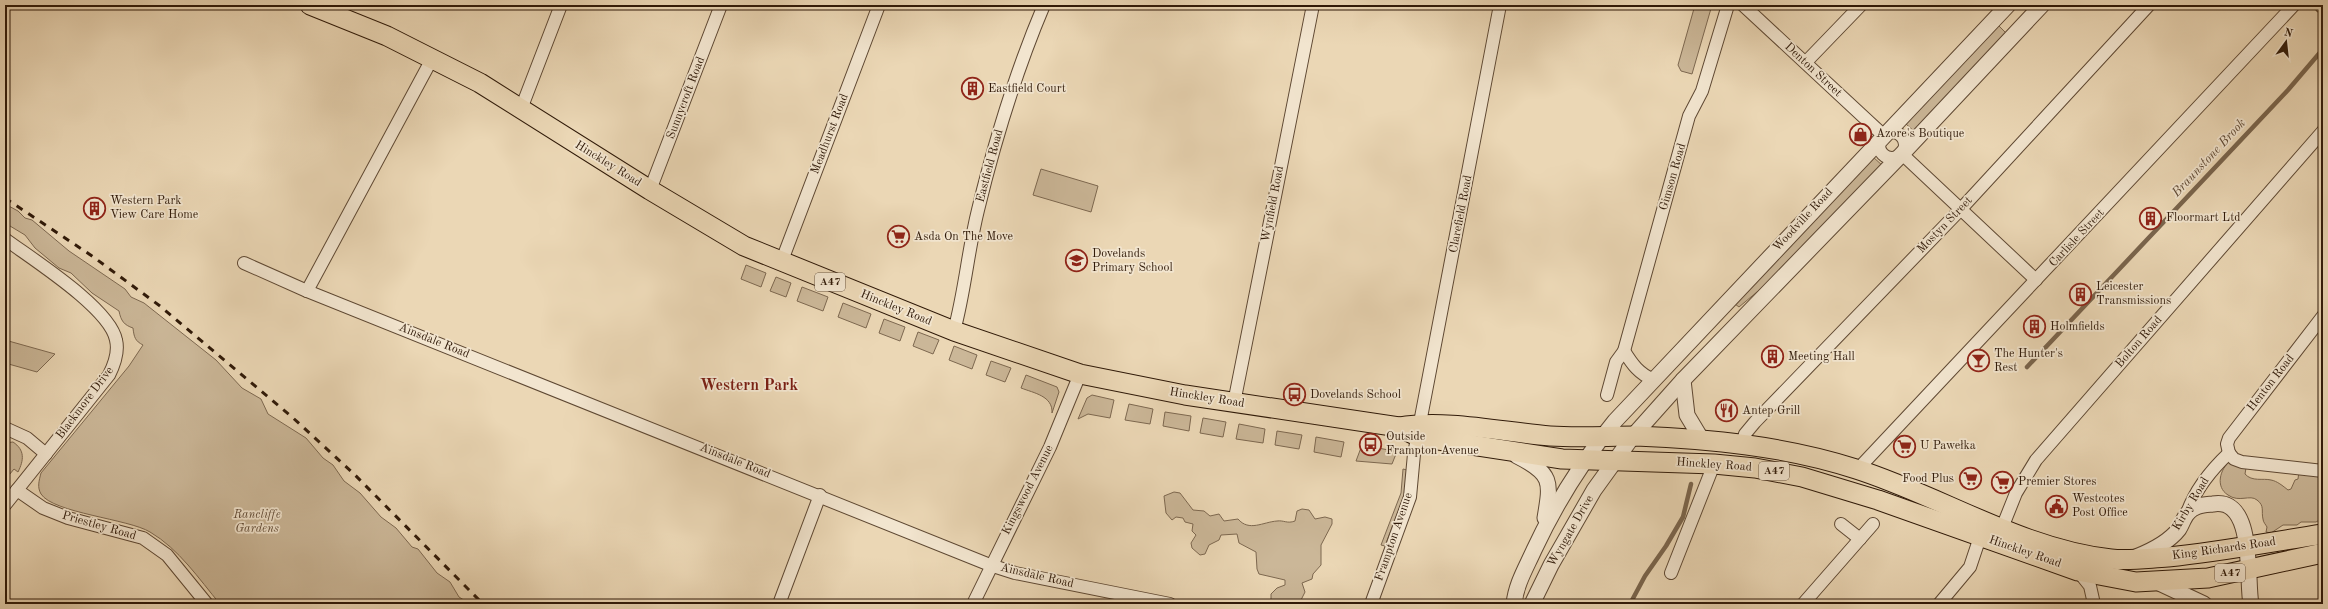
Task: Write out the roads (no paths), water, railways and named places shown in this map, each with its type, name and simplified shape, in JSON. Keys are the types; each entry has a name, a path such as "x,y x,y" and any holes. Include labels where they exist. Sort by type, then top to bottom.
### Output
{"main road":[{"name":"Hinckley Road","path":"310,5 340,15 433,58 521,109 650,190 744,246 781,263 954,332 1080,374 1234,403 1399,426 1509,451 1584,461 1714,464 1755,468 1802,477 1878,500 2078,571 2136,582"},
{"name":"Hinckley Road","path":"1420,430 1550,436 1633,436 1702,440 1742,444 1811,455 1858,469 2002,528 2062,550 2125,561"},
{"name":"King Richards Road","path":"2125,561 2212,552 2323,534"},
{"name":"King Richards Road","path":"2136,582 2196,579 2323,553"}],"street":[{"path":"521,109 561,5"},
{"name":"Sunnycroft Road","path":"650,190 721,5"},
{"name":"Meadhurst Road","path":"781,263 879,5"},
{"name":"Eastfield Road","path":"954,332 963,298 978,210 1000,127 1017,74 1044,5"},
{"name":"Wynfield Road","path":"1234,403 1313,5"},
{"name":"Clarefield Road","path":"1420,430 1500,5"},
{"name":"Gimson Road","path":"1608,395 1616,362 1624,351 1689,116 1702,91 1728,5"},
{"name":"Denton Street","path":"1743,5 1883,135"},
{"path":"1806,62 1861,5"},
{"name":"Woodville Road","path":"1615,461 1633,436 1683,380 1902,154 2042,5"},
{"name":"Mostyn Street","path":"1742,444 1744,434 1755,422 1960,210 2149,5"},
{"name":"Carlisle Street","path":"1858,469 2294,5"},
{"path":"2004,9 2018,30"},
{"name":"Woodville Road","path":"1602,437 1883,135 2004,9"},
{"path":"307,291 433,58"},
{"path":"1890,131 1902,135 1906,147 1902,154 1893,158 1884,156 1879,143 1883,135 1890,131"},
{"name":"Bolton Road","path":"2002,528 2016,493 2036,460 2323,131"},
{"path":"1902,154 2036,280"},
{"name":"Blackmore Drive","path":"5,239 94,306 111,328 116,340 117,353 109,375 5,505"},
{"name":"Ainsdale Road","path":"244,263 307,291 820,495 990,565 1015,573 1170,604"},
{"name":"Henton Road","path":"2229,453 2227,444 2229,438 2323,316"},
{"path":"1624,351 1635,368 1642,374 1654,380"},
{"name":"Kingswood Avenue","path":"973,604 990,565 1050,447 1080,374"},
{"path":"1683,380 1687,415 1702,440"},
{"path":"5,428 27,438 46,454"},
{"name":"Frampton Avenue","path":"1371,604 1410,497 1414,454 1420,430"},
{"name":"Wyngate Drive","path":"1514,604 1515,589 1552,512 1584,461 1602,437"},
{"path":"1509,451 1534,464 1548,480 1550,488 1542,532"},
{"path":"2229,453 2234,459 2242,462 2323,471"},
{"name":"Kirby Road","path":"2125,561 2149,552 2176,532 2187,513 2190,504 2211,470 2229,453"},
{"name":"Wyngate Drive","path":"1532,604 1564,540 1594,490 1615,461"},
{"path":"1671,573 1714,464"},
{"name":"Priestley Road","path":"17,490 43,508 68,518 143,538 167,555 207,604"},
{"path":"780,604 820,495"},
{"path":"2187,513 2195,507 2217,503 2228,507 2238,515 2243,525 2249,569 2251,604"},
{"path":"1841,524 1860,539"},
{"path":"1803,604 1873,524"},
{"path":"1939,604 1970,567 1980,537"},
{"path":"2078,571 2090,586 2094,604"},
{"path":"2158,582 2204,604"}],"waterway":[{"name":"Braunstone Brook","path":"2027,367 2288,90 2323,49"},
{"name":"Braunstone Brook","path":"1630,604 1645,576 1666,546 1683,517 1691,484"}],"railway":[{"path":"5,198 92,256 160,306 292,417 354,474 483,604"}],"place":[{"name":"Eastfield Court","path":"973,89"},
{"name":"Azore's Boutique","path":"1860,134"},
{"name":"Western Park View Care Home","path":"94,208"},
{"name":"Floormart Ltd","path":"2150,218"},
{"name":"Asda On The Move","path":"899,237"},
{"name":"Dovelands Primary School","path":"1076,261"},
{"name":"Leicester Transmissions","path":"2080,294"},
{"name":"Holmfields","path":"2035,327"},
{"name":"Meeting Hall","path":"1772,357"},
{"name":"The Hunter's Rest","path":"1978,361"},
{"name":"Dovelands School","path":"1295,395"},
{"name":"Antep Grill","path":"1727,411"},
{"name":"Outside Frampton Avenue","path":"1371,444"},
{"name":"U Pawełka","path":"1904,446"},
{"name":"Food Plus","path":"1970,479"},
{"name":"Premier Stores","path":"2003,482"},
{"name":"Westcotes Post Office","path":"2057,506"}],"district":[{"name":"Western Park","path":"749,386"}],"park label":[{"name":"Rancliffe Gardens","path":"257,522"}]}
